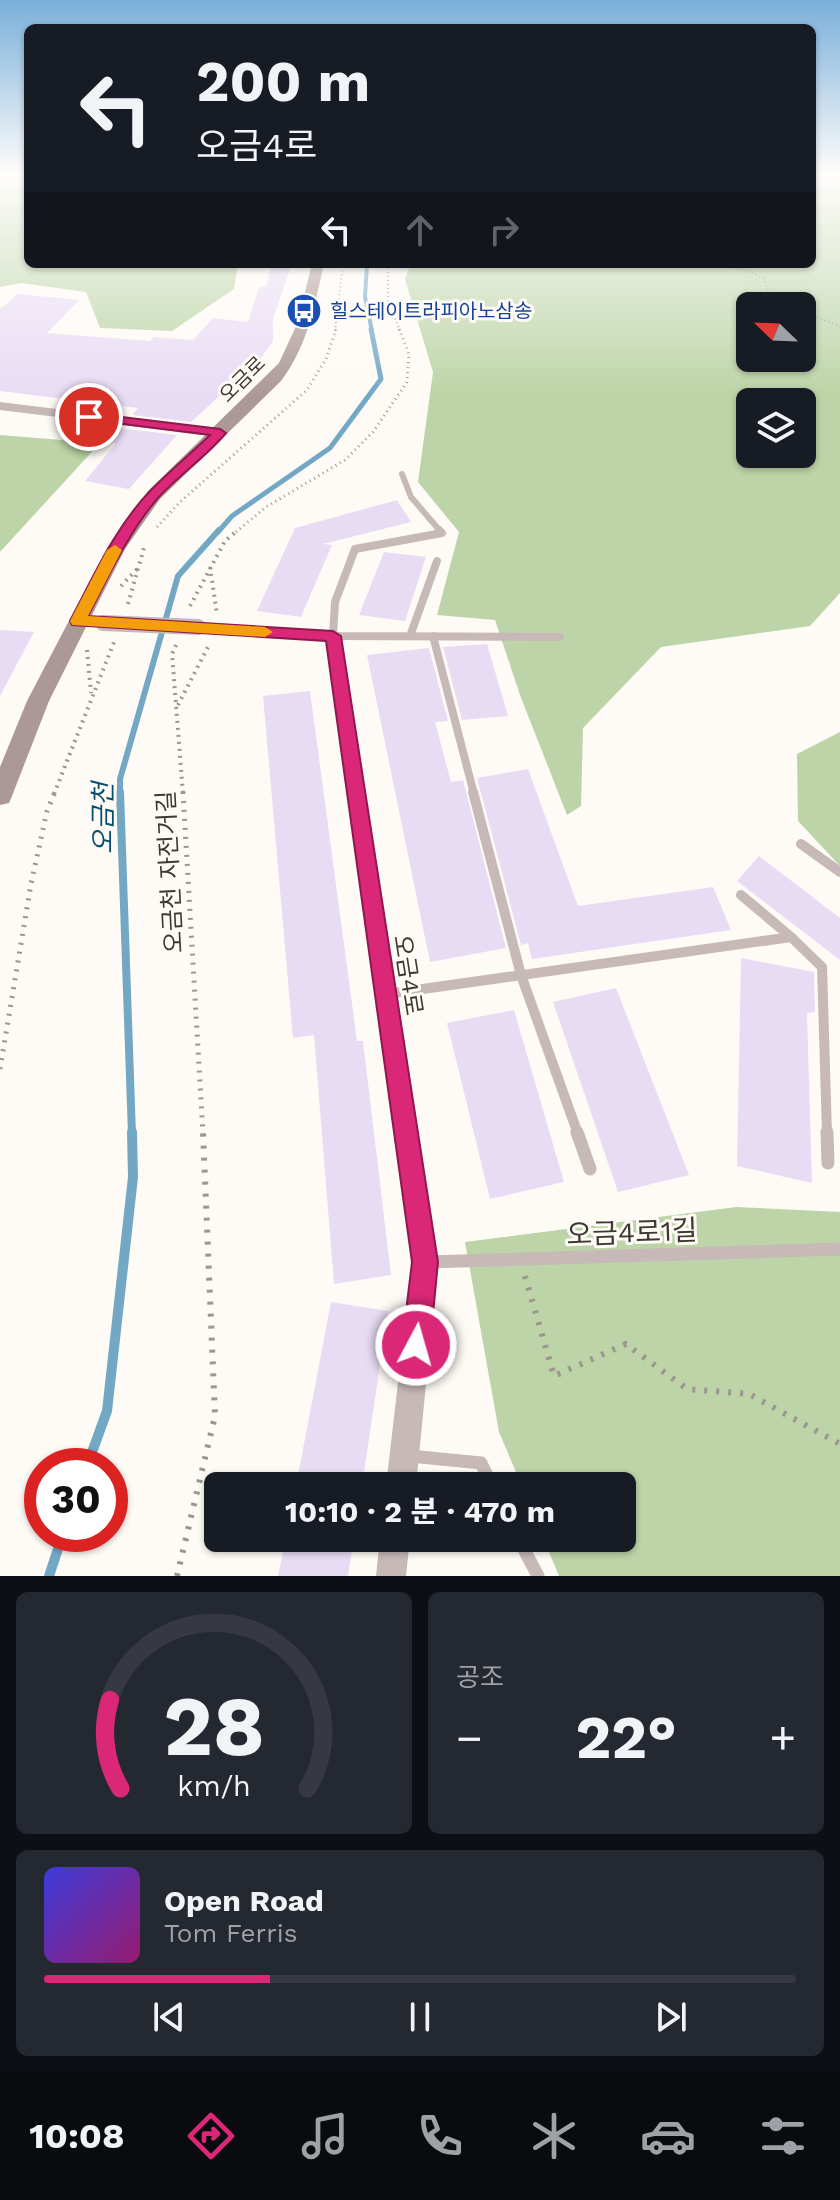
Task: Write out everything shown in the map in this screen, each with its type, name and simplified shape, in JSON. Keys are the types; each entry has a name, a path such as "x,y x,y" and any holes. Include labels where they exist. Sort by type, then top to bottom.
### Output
{"street":[{"name":"오금로","path":"0,796 5,767 116,548 154,495 293,358 301,341 317,268"},
{"path":"0,406 220,433"},
{"path":"78,621 192,622 333,636"},
{"name":"오금4로","path":"333,636 425,1262 402,1472"},
{"path":"391,1576 394,1552"}],"lane":[{"path":"402,474 411,497 442,533 355,549 345,570 332,624 333,636 560,637"},
{"path":"410,636 437,561"},
{"path":"433,636 521,975 590,1169"},
{"path":"801,844 840,872"},
{"path":"741,895 822,967 828,1163"},
{"path":"384,994 791,937"},
{"name":"오금4로1길","path":"425,1262 840,1249"},
{"path":"404,1456 481,1463 485,1472"},
{"path":"525,1552 538,1576"}],"path":[{"path":"156,529 180,502 307,390 333,346 343,268"},
{"path":"192,622 210,565 225,541 245,522 345,460 373,432 407,382 409,354 388,300 388,268"},
{"path":"733,268 763,278 769,292"},
{"path":"816,317 840,326"},
{"path":"126,610 140,566 139,556 147,540"},
{"path":"210,565 217,616"},
{"path":"0,1069 31,884 47,811 116,636"},
{"path":"86,639 91,694"},
{"name":"오금천 자전거길","path":"177,641 172,654 178,705 201,1086 215,1416 177,1576"},
{"path":"178,705 210,643"},
{"path":"520,1259 554,1376 626,1344 687,1389 749,1394 840,1444"}],"green space":[{"path":"0,249 24,249 24,268 237,268 234,289 172,331 100,328 86,292 21,283 0,287"},
{"path":"816,249 840,249 840,593 810,626 661,647 583,728 581,806 567,815 520,695 495,620 437,615 459,532 418,482 433,372 405,279 409,268 816,268"},
{"path":"0,435 100,443 0,552"},
{"path":"840,732 840,866 798,821 797,754"},
{"path":"736,1207 840,1212 840,1576 559,1576 549,1552 636,1552 636,1472 516,1472 499,1432 465,1242"}],"building":[{"path":"271,268 291,268 273,319 273,341 261,358 191,422 132,415 138,408 0,391 0,309 18,294 79,300 47,333 150,341 154,337 193,340 213,318 248,322 259,287 266,287"},
{"path":"119,428 177,435 129,489 85,481 116,443 106,442"},
{"path":"397,500 411,522 323,544 332,545 301,617 257,611 295,528"},
{"path":"384,552 426,557 405,621 359,615"},
{"path":"0,630 34,632 0,696"},
{"path":"487,644 508,716 462,720 443,647"},
{"path":"429,648 448,721 435,722 451,782 463,780 506,948 430,962 367,655"},
{"path":"310,691 357,1041 363,1041 391,1275 334,1284 314,1035 293,1038 263,696"},
{"path":"528,769 578,906 713,887 731,930 532,959 528,943 521,945 477,778"},
{"path":"759,856 840,918 840,960 737,881"},
{"path":"741,958 814,972 815,1012 807,1013 812,1183 737,1166"},
{"path":"616,988 689,1175 618,1192 553,1002"},
{"path":"514,1010 564,1182 490,1199 447,1023"},
{"path":"331,1302 388,1311 364,1472 299,1472"},
{"path":"283,1552 352,1552 348,1576 278,1576"}],"waterway":[{"name":"오금천","path":"367,268 365,297 372,331"},
{"name":"오금천","path":"218,532 232,516 330,448 381,379 371,329"},
{"name":"오금천","path":"120,792 120,779 178,576 219,530"},
{"name":"오금천","path":"120,792 132,1134"},
{"name":"오금천","path":"94,1448 107,1411 133,1177 132,1132"},
{"name":"오금천","path":"49,1576 57,1552"}],"slow traffic":[{"path":"115,550 78,621 265,632"}],"place":[{"name":"힐스테이트라피아노삼송","path":"304,311"}],"route":[{"path":"89,417 220,433 154,495 116,548 78,621 333,636 425,1262 416,1345"}]}
